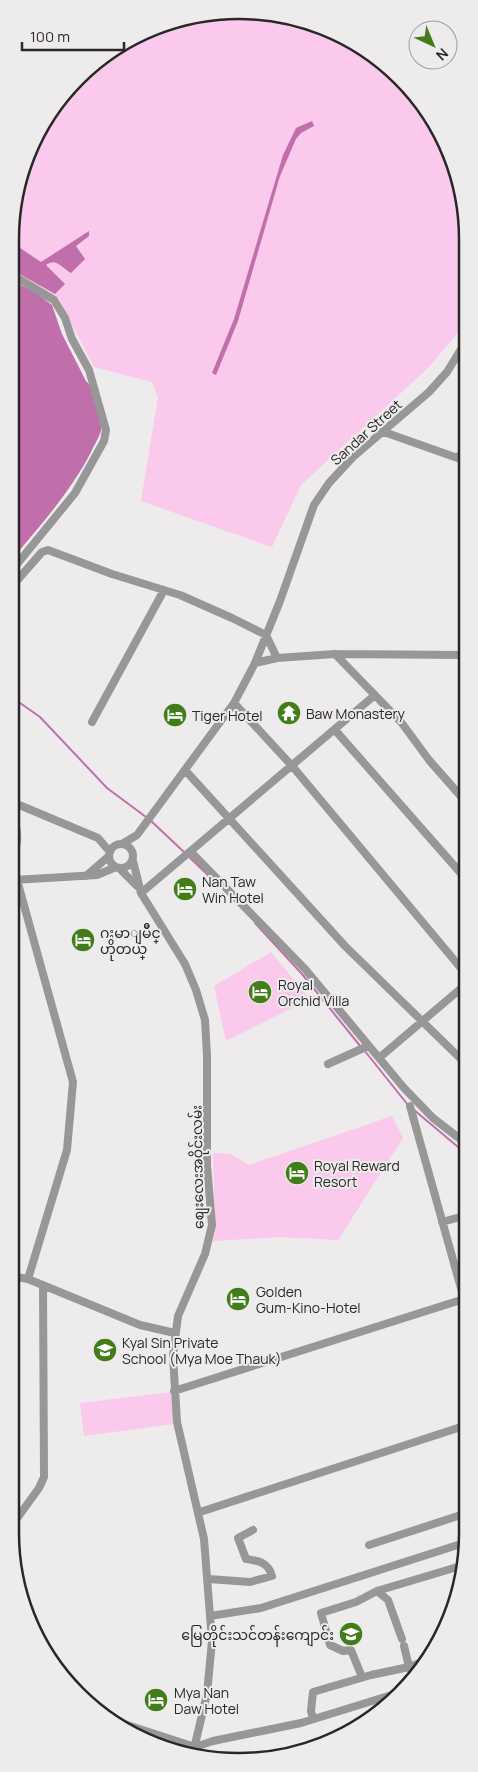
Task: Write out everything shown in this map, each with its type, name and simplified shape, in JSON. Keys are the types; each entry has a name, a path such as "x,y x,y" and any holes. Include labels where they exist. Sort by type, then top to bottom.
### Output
{"street":[{"path":"19,279 54,300 65,318 72,339 89,370 106,430 104,441 76,493 19,562"},
{"name":"Sandar Street","path":"137,835 234,702 255,663 280,601 314,505 329,483 353,457 429,392 447,372 459,352"},
{"path":"384,432 459,459"},
{"path":"19,578 42,552 48,550 112,574 180,595 266,635 276,658"},
{"path":"92,722 164,590"},
{"path":"334,654 401,722 429,760 459,794"},
{"path":"255,663 276,658 334,654 459,655"},
{"path":"141,893 375,695"},
{"path":"234,702 293,766 459,966"},
{"path":"335,730 459,871"},
{"path":"185,770 231,818 345,946 459,1059"},
{"path":"19,805 98,838 129,846 133,852"},
{"path":"86,876 121,844 137,835"},
{"path":"137,835 133,852 137,886"},
{"path":"98,838 118,868 137,886"},
{"path":"188,854 305,969 368,1046 421,1106 459,1138"},
{"path":"19,880 97,875 127,867 133,862"},
{"name":"စျေးလေးအဝိုင်းလမ်း","path":"137,886 185,964 196,990 205,1020 208,1056 207,1166 212,1225 205,1254 178,1316 172,1375 184,1459 200,1512 208,1579 212,1641 208,1687 194,1749"},
{"path":"19,894 73,1082 66,1150 28,1279"},
{"path":"379,1058 459,990"},
{"path":"328,1064 368,1046"},
{"path":"410,1106 459,1282"},
{"path":"442,1222 459,1217"},
{"path":"19,1277 28,1279 140,1325 175,1333"},
{"path":"19,1516 39,1488 44,1477 42,1285"},
{"path":"174,1391 459,1301"},
{"path":"200,1512 459,1428"},
{"path":"369,1545 459,1516"},
{"path":"208,1579 250,1582 272,1576 270,1570 263,1562 246,1559 238,1538 253,1530"},
{"path":"210,1616 261,1608 459,1545"},
{"path":"362,1678 351,1650 343,1650 330,1645 321,1613 356,1602 377,1591 456,1567"},
{"path":"377,1591 388,1600 411,1670"},
{"path":"313,1719 311,1711 313,1692 416,1664"},
{"path":"197,1749 313,1719 388,1695"},
{"path":"141,1731 185,1747"}],"shaded area":[{"path":"225,19 253,19 296,26 336,41 373,64 405,94 430,129 448,168 455,196 459,225 459,331 429,367 301,485 272,547 141,501 158,397 152,382 94,367 59,299 19,276 19,225 23,196 30,168 48,129 64,105 83,83 105,64 129,48 168,30 196,23"},
{"path":"312,121 314,126 301,133 296,139 280,176 238,321 216,375 212,373 234,319 283,155 296,128"},
{"path":"89,231 89,236 76,246 85,259 71,273 53,262 46,265 65,284 55,294 19,274 19,247 41,262"},
{"path":"19,284 35,292 52,305 62,334 96,397 102,425 98,439 83,466 55,507 19,551"},
{"name":"Royal Orchid Villa","path":"271,952 310,999 226,1041 214,986"},
{"name":"Royal Reward Resort","path":"392,1116 403,1138 338,1240 279,1237 213,1241 215,1228 213,1153 231,1154 249,1165"},
{"path":"171,1392 174,1424 84,1436 80,1403"}],"waterway":[{"path":"19,702 40,717 107,788 146,817"},
{"path":"150,820 185,853"},
{"path":"188,856 212,879"},
{"path":"255,923 302,974 361,1047"},
{"path":"364,1050 408,1105"},
{"path":"414,1110 459,1148"}],"place":[{"name":"Baw Monastery","path":"289,713"},
{"name":"Tiger Hotel","path":"175,715"},
{"name":"Nan Taw Win Hotel","path":"185,889"},
{"name":"ဂႏမာျမိဳင္ ဟိုတယ္","path":"83,940"},
{"name":"Royal Orchid Villa","path":"260,992"},
{"name":"Royal Reward Resort","path":"297,1173"},
{"name":"Golden Gum-Kino-Hotel","path":"238,1299"},
{"name":"Kyal Sin Private School (Mya Moe Thauk)","path":"105,1350"},
{"name":"မြေတိုင်းသင်တန်းကျောင်း","path":"351,1634"},
{"name":"Mya Nan Daw Hotel","path":"156,1700"}]}
